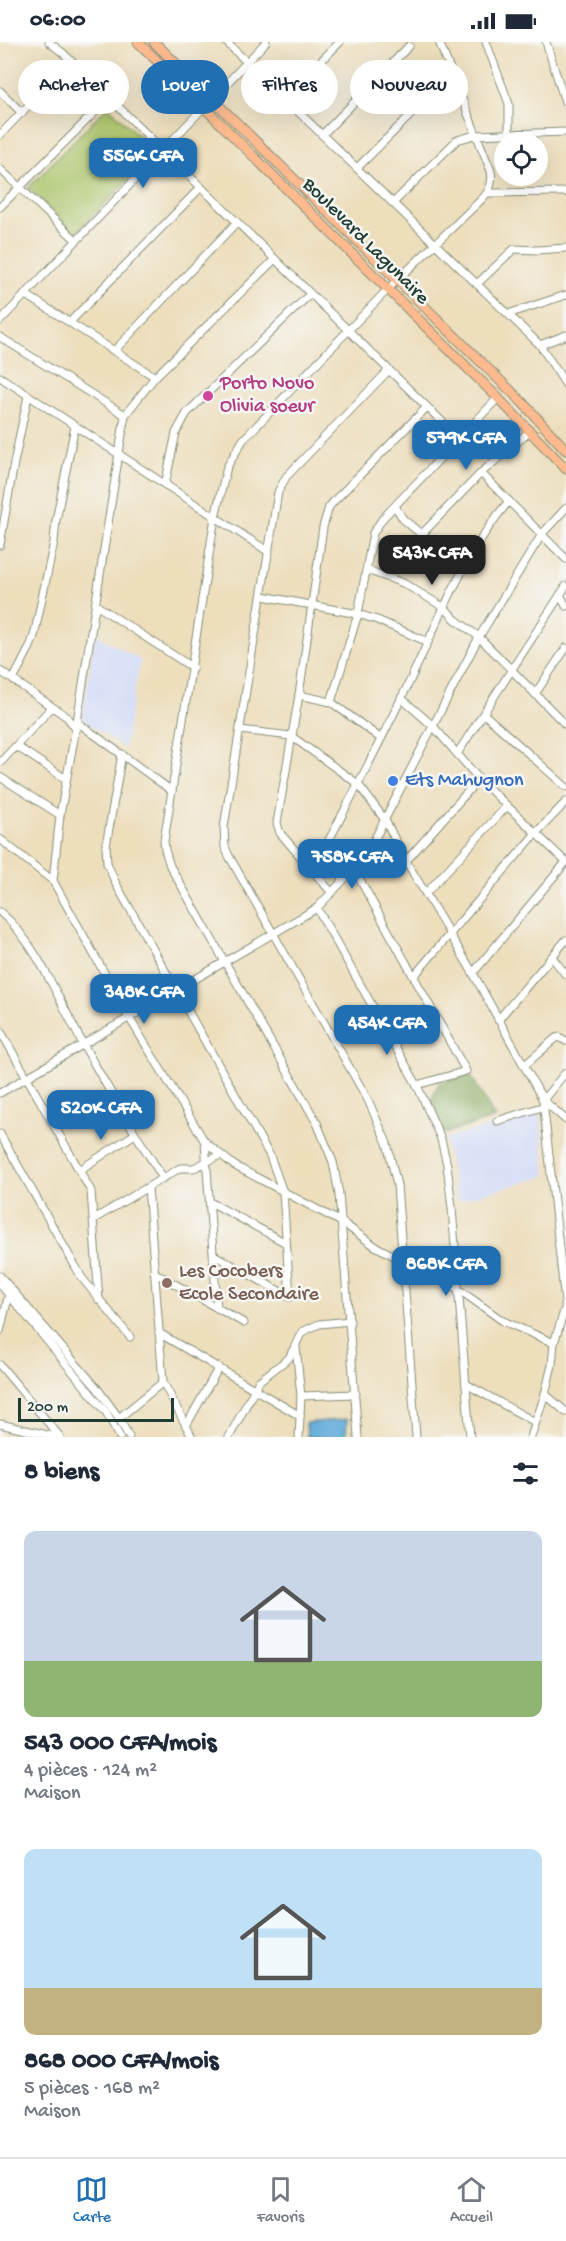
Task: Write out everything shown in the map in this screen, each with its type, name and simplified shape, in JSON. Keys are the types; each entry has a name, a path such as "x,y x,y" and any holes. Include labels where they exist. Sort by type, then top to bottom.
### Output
{"main road":[{"name":"Boulevard Lagunaire","path":"138,42 156,60"},
{"name":"Boulevard Lagunaire","path":"154,42 172,60"},
{"name":"Boulevard Lagunaire","path":"211,114 498,398 566,470"},
{"name":"Boulevard Lagunaire","path":"227,114 565,446"}],"street":[{"path":"49,42 70,60"},
{"path":"226,42 245,60"},
{"path":"249,60 266,42"},
{"path":"322,60 340,42"},
{"path":"439,42 446,60"},
{"path":"486,42 509,104 509,132"},
{"path":"547,42 563,84 566,105"},
{"path":"322,135 409,45"},
{"path":"229,81 241,68"},
{"path":"0,91 18,109"},
{"path":"0,135 21,114"},
{"path":"0,207 93,114"},
{"path":"126,114 459,438"},
{"path":"0,321 197,114"},
{"path":"300,114 540,345 566,382"},
{"path":"357,168 412,114"},
{"path":"358,1437 343,1223 333,1162 323,1136 167,859 164,841 215,517 227,468 243,440 387,290 488,193 492,179 491,171 467,114"},
{"path":"548,132 566,132"},
{"path":"393,203 452,144 463,137 494,134"},
{"path":"0,169 76,240"},
{"path":"70,322 201,187"},
{"path":"488,193 566,192"},
{"path":"114,351 237,222"},
{"path":"477,284 514,249 566,248"},
{"path":"53,881 60,815 77,722 117,453 125,415 155,377 275,259"},
{"path":"25,294 155,377"},
{"path":"165,485 174,442 183,418 310,294"},
{"path":"508,314 566,295"},
{"path":"540,345 566,335"},
{"path":"0,337 125,415"},
{"path":"389,370 281,485 224,827 225,847 378,1121 390,1154 397,1185 416,1437"},
{"path":"0,377 269,552"},
{"path":"0,545 28,396"},
{"path":"330,702 358,614 373,533 395,506 498,398"},
{"path":"332,893 280,832 277,823 299,695 323,527 329,507 427,407"},
{"path":"12,676 34,636 54,542 62,482 75,426"},
{"path":"422,534 481,473 530,431"},
{"path":"481,473 566,559"},
{"path":"312,872 464,569 493,521 509,501"},
{"path":"395,506 403,519 464,569"},
{"path":"0,1093 318,908 354,869 385,820 479,637 542,534 566,508"},
{"path":"367,570 403,583 445,609 479,637 566,725"},
{"path":"457,754 566,586"},
{"path":"560,595 566,606"},
{"path":"263,596 358,614 428,642"},
{"path":"96,605 193,668"},
{"path":"535,694 566,648"},
{"path":"0,671 12,676 52,707 77,722 172,791"},
{"path":"299,695 330,702 380,738"},
{"path":"401,698 433,726 479,779 566,862 473,973"},
{"path":"0,762 4,753 16,746 52,707"},
{"path":"484,714 566,787"},
{"path":"67,717 77,722"},
{"path":"240,730 291,736 358,784 385,820 406,861 473,973 545,1104 565,1310 554,1343 552,1365 545,1394 531,1437"},
{"path":"16,746 66,779"},
{"path":"122,754 106,837 107,863 116,884 266,1146 283,1192 290,1297 214,1255"},
{"path":"0,777 60,815"},
{"path":"406,861 479,779"},
{"path":"414,976 536,833 566,802"},
{"path":"426,893 507,806"},
{"path":"0,839 53,881 130,1019 205,1142 220,1155 283,1192 343,1223 375,1246 458,1289 503,1321 554,1343"},
{"path":"354,869 466,1071 417,1085"},
{"path":"318,908 417,1085 437,1130 447,1165 471,1437"},
{"path":"0,912 18,929 35,955 83,1045 163,1178"},
{"path":"498,1020 566,940"},
{"path":"552,957 566,975"},
{"path":"0,1030 81,1169 91,1191 99,1300"},
{"path":"525,1065 556,1038 559,1037 566,1041"},
{"path":"497,1121 545,1104 566,1072"},
{"path":"545,1104 566,1120"},
{"path":"0,1134 82,1278 130,1337"},
{"path":"81,1169 135,1134"},
{"path":"205,1142 217,1308"},
{"path":"0,1152 8,1148"},
{"path":"94,1219 180,1168 191,1169 220,1155"},
{"path":"148,1187 163,1382 192,1437"},
{"path":"210,1202 286,1243"},
{"path":"155,1273 244,1323"},
{"path":"0,1276 97,1388 119,1418 129,1437"},
{"path":"0,1284 106,1412 120,1437"},
{"path":"0,1326 9,1294"},
{"path":"229,1437 259,1382 289,1358 302,1332 313,1326 350,1321"},
{"path":"159,1333 300,1416"},
{"path":"296,1342 301,1396 299,1437"},
{"path":"0,1365 58,1437"},
{"path":"186,1426 219,1367"},
{"path":"119,1418 163,1382"},
{"path":"466,1384 535,1422"},
{"path":"301,1396 356,1394"},
{"path":"545,1394 566,1412"},
{"path":"0,1424 58,1437"}],"shaded area":[{"path":"95,634 140,660 124,748 82,719"},
{"path":"540,1113 546,1176 457,1201 445,1139"}],"green space":[{"path":"100,114 116,114 155,152 75,234 28,188"},
{"path":"470,1074 495,1118 443,1134 431,1101 439,1083"}],"water":[{"path":"347,1419 346,1437 307,1437 306,1423"}],"place":[{"name":"Porto Novo Olivia soeur","path":"208,396"},
{"name":"Ets Mahugnon","path":"393,781"},
{"name":"Les Cocobers Ecole Secondaire","path":"167,1283"}]}
